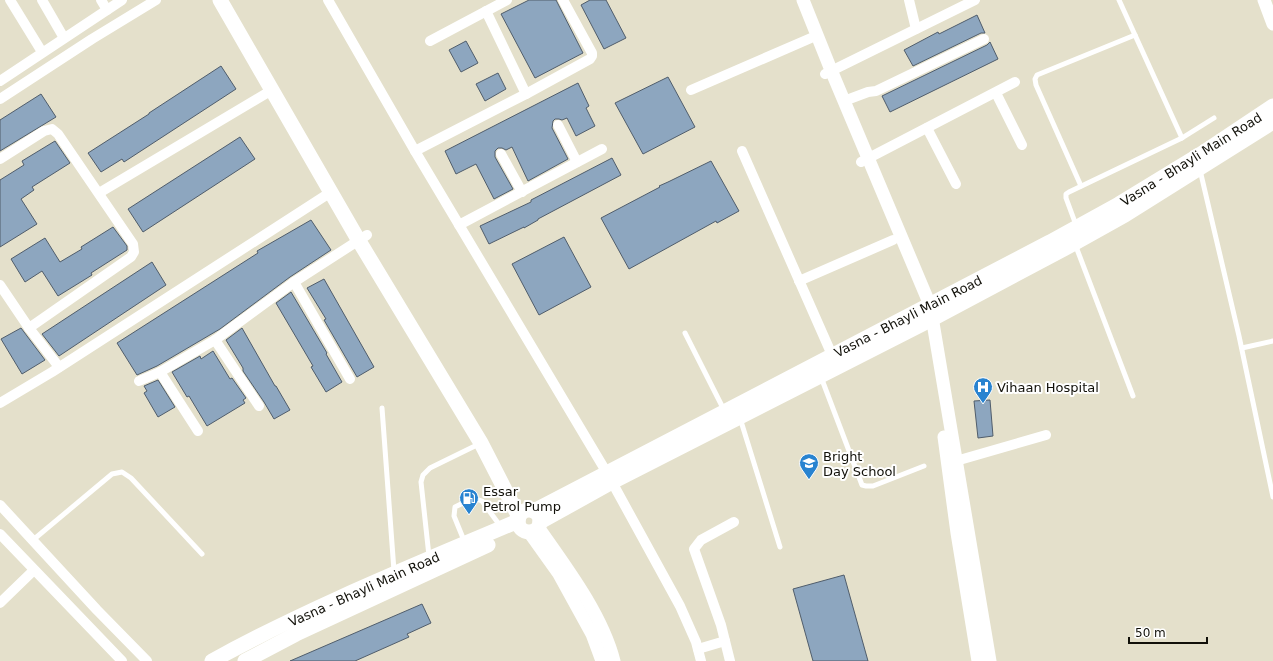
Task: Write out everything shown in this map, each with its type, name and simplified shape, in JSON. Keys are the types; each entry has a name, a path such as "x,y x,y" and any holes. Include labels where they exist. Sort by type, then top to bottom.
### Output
{"main road":[{"path":"220,0 331,192 363,238 529,521"},
{"path":"231,0 363,238 481,443 529,521"},
{"name":"Vasna - Bhayli Main Road","path":"610,478 740,417 820,376 1147,188 1273,106"},
{"name":"Vasna - Bhayli Main Road","path":"245,661 296,634 529,521 610,478 725,412 832,356 927,314 1075,243 1125,215 1273,122"},
{"name":"Vasna - Bhayli Main Road","path":"212,661 256,637 394,574 502,528 529,521"}],"street":[{"path":"10,0 42,52"},
{"path":"42,0 64,38"},
{"path":"101,0 107,10"},
{"path":"1,77 122,0"},
{"path":"0,99 92,39 156,0"},
{"path":"328,0 459,226 610,478 680,606 696,642 701,661"},
{"path":"430,40 507,0"},
{"path":"415,151 590,59 592,53 564,0"},
{"path":"795,0 811,38 845,104 893,240 927,314"},
{"path":"803,0 828,72 927,314 952,462 990,661"},
{"path":"909,0 916,29"},
{"path":"828,72 975,0"},
{"path":"1264,0 1273,24"},
{"path":"486,11 526,94"},
{"path":"691,90 811,38"},
{"path":"845,104 868,92 876,91 984,39"},
{"path":"865,160 1015,82"},
{"path":"99,193 272,90"},
{"path":"996,92 1022,145"},
{"path":"558,125 577,162"},
{"path":"927,128 956,184"},
{"path":"0,159 44,131 52,130 58,134 133,244 134,252 131,256 29,328"},
{"path":"459,226 602,149"},
{"path":"742,151 832,356"},
{"path":"501,154 522,192"},
{"path":"0,403 59,367 331,192"},
{"path":"139,381 160,372 215,340 294,282 363,238"},
{"path":"799,282 893,240"},
{"path":"294,282 350,379"},
{"path":"0,285 29,328 59,367"},
{"path":"215,340 259,406"},
{"path":"160,372 198,430"},
{"path":"952,462 1046,435"},
{"path":"952,462 956,533 978,661"},
{"path":"0,505 97,610 147,661"},
{"path":"529,521 592,634 602,661"},
{"path":"529,521 567,569 603,628 614,661"},
{"path":"730,661 720,625 694,549 701,540 734,522"},
{"path":"0,534 122,661"},
{"path":"0,603 34,570"},
{"path":"698,649 725,641"}],"lane":[{"path":"1119,0 1182,138"},
{"path":"1081,186 1036,85 1035,79 1037,75 1135,35"},
{"path":"1077,228 1066,198 1066,194 1182,138 1214,118"},
{"path":"1200,168 1242,348 1273,497"},
{"path":"1075,243 1133,396"},
{"path":"685,333 725,412"},
{"path":"1242,348 1273,341"},
{"path":"820,376 862,485 873,486 924,466"},
{"path":"382,408 394,574"},
{"path":"740,417 780,547"},
{"path":"430,559 421,482 423,475 430,468 481,443"},
{"path":"33,540 112,474 122,472 131,478 202,554"},
{"path":"466,544 454,516 455,507 473,498 482,501 502,528"}],"building":[{"path":"529,0 556,0 583,53 535,78 501,14"},
{"path":"590,0 606,0 626,38 604,49 581,5"},
{"path":"977,15 985,33 981,33 913,66 904,50 938,32 939,34"},
{"path":"466,41 478,63 461,72 449,50"},
{"path":"990,42 998,59 890,112 882,96 987,45"},
{"path":"221,66 236,89 124,162 122,159 101,172 88,153"},
{"path":"498,73 506,89 485,101 476,84"},
{"path":"668,77 695,127 643,154 615,103"},
{"path":"578,83 589,106 586,108 595,126 576,136 567,118 562,120 555,119 553,121 552,128 568,159 528,181 512,147 506,150 498,148 495,151 495,157 513,189 494,199 476,164 456,174 445,151"},
{"path":"41,94 56,117 0,151 0,120"},
{"path":"240,137 255,159 143,232 128,209"},
{"path":"55,141 70,163 32,187 34,190 21,199 37,224 0,247 0,180 24,165 22,161"},
{"path":"612,158 621,175 524,228 489,244 480,226 531,202 531,200"},
{"path":"711,161 739,211 717,223 716,221 629,269 601,218 660,187 659,186"},
{"path":"311,220 331,250 290,277 220,329 157,366 137,375 117,343 258,253 257,251"},
{"path":"113,227 127,246 127,250 91,273 92,275 58,296 42,271 25,282 11,259 45,238 60,262 82,249 81,247"},
{"path":"564,237 591,287 539,315 512,264"},
{"path":"152,262 166,285 59,356 42,334"},
{"path":"324,279 374,367 357,377 324,320 326,319 307,288"},
{"path":"291,292 327,353 326,354 342,382 326,392 311,367 313,366 276,303"},
{"path":"21,328 45,360 22,374 1,339"},
{"path":"242,328 290,410 274,419 243,371 243,368 226,340"},
{"path":"213,351 230,379 232,378 246,398 243,400 245,403 207,426 189,396 187,397 172,372 200,356 201,359"},
{"path":"158,380 175,407 158,417 144,393 147,391 144,386"},
{"path":"990,400 993,436 978,438 974,401"},
{"path":"844,575 868,661 813,661 793,589"},
{"path":"422,604 431,623 407,634 409,637 355,661 290,661"}],"place":[{"name":"Vihaan Hospital","path":"983,404"},
{"name":"Bright Day School","path":"809,480"},
{"name":"Essar Petrol Pump","path":"469,515"}]}
